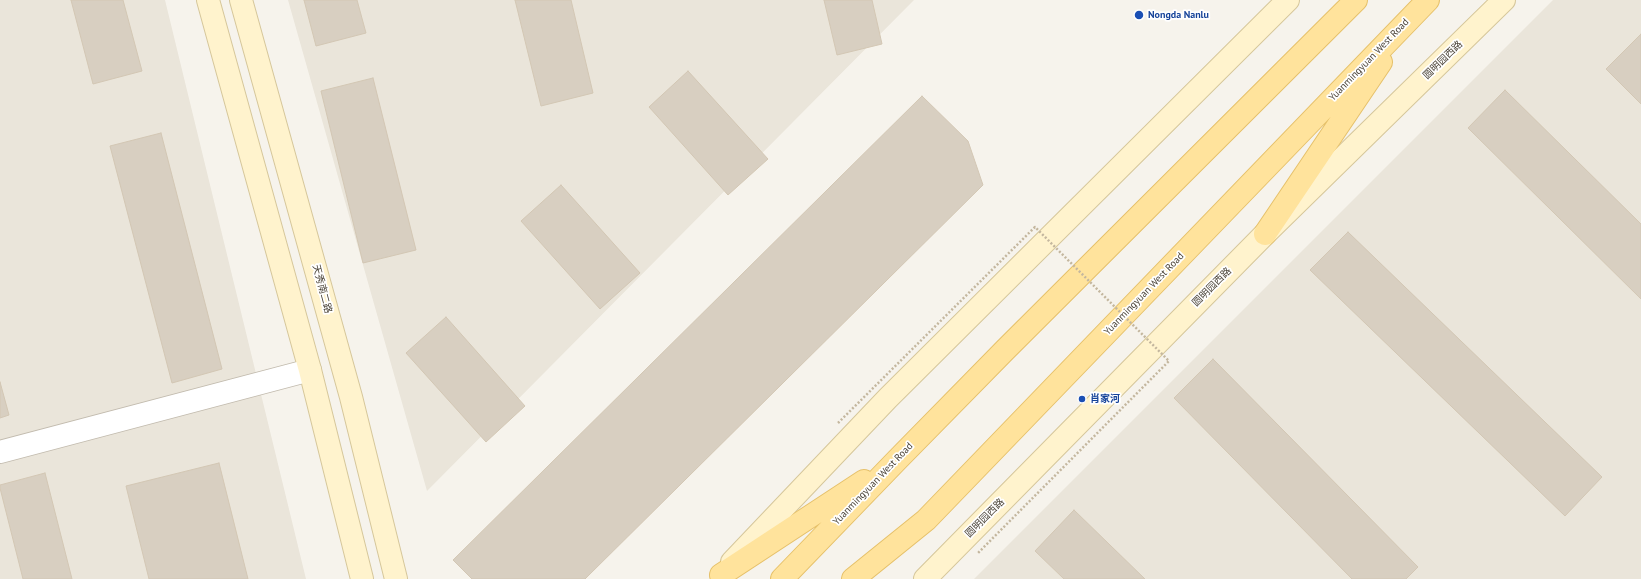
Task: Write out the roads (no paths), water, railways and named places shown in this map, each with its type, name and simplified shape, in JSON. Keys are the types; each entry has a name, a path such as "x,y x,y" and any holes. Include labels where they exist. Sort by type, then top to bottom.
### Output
{"main road":[{"name":"Yuanmingyuan West Road","path":"782,579 896,460 1356,0"},
{"path":"1265,234 1421,6"},
{"name":"Yuanmingyuan West Road","path":"853,579 926,520 1421,6"},
{"path":"719,577 896,460"},
{"path":"878,579 926,520"}],"street":[{"path":"208,0 310,370 362,579"},
{"name":"天秀南二路","path":"241,0 351,397 396,579"},
{"path":"719,577 888,398 1288,0"},
{"name":"圆明园西路","path":"925,579 1265,234 1504,0"},
{"path":"0,452 310,370"}],"place":[{"name":"Nongda Nanlu","path":"1139,15"},
{"name":"肖家河","path":"1082,399"}]}
